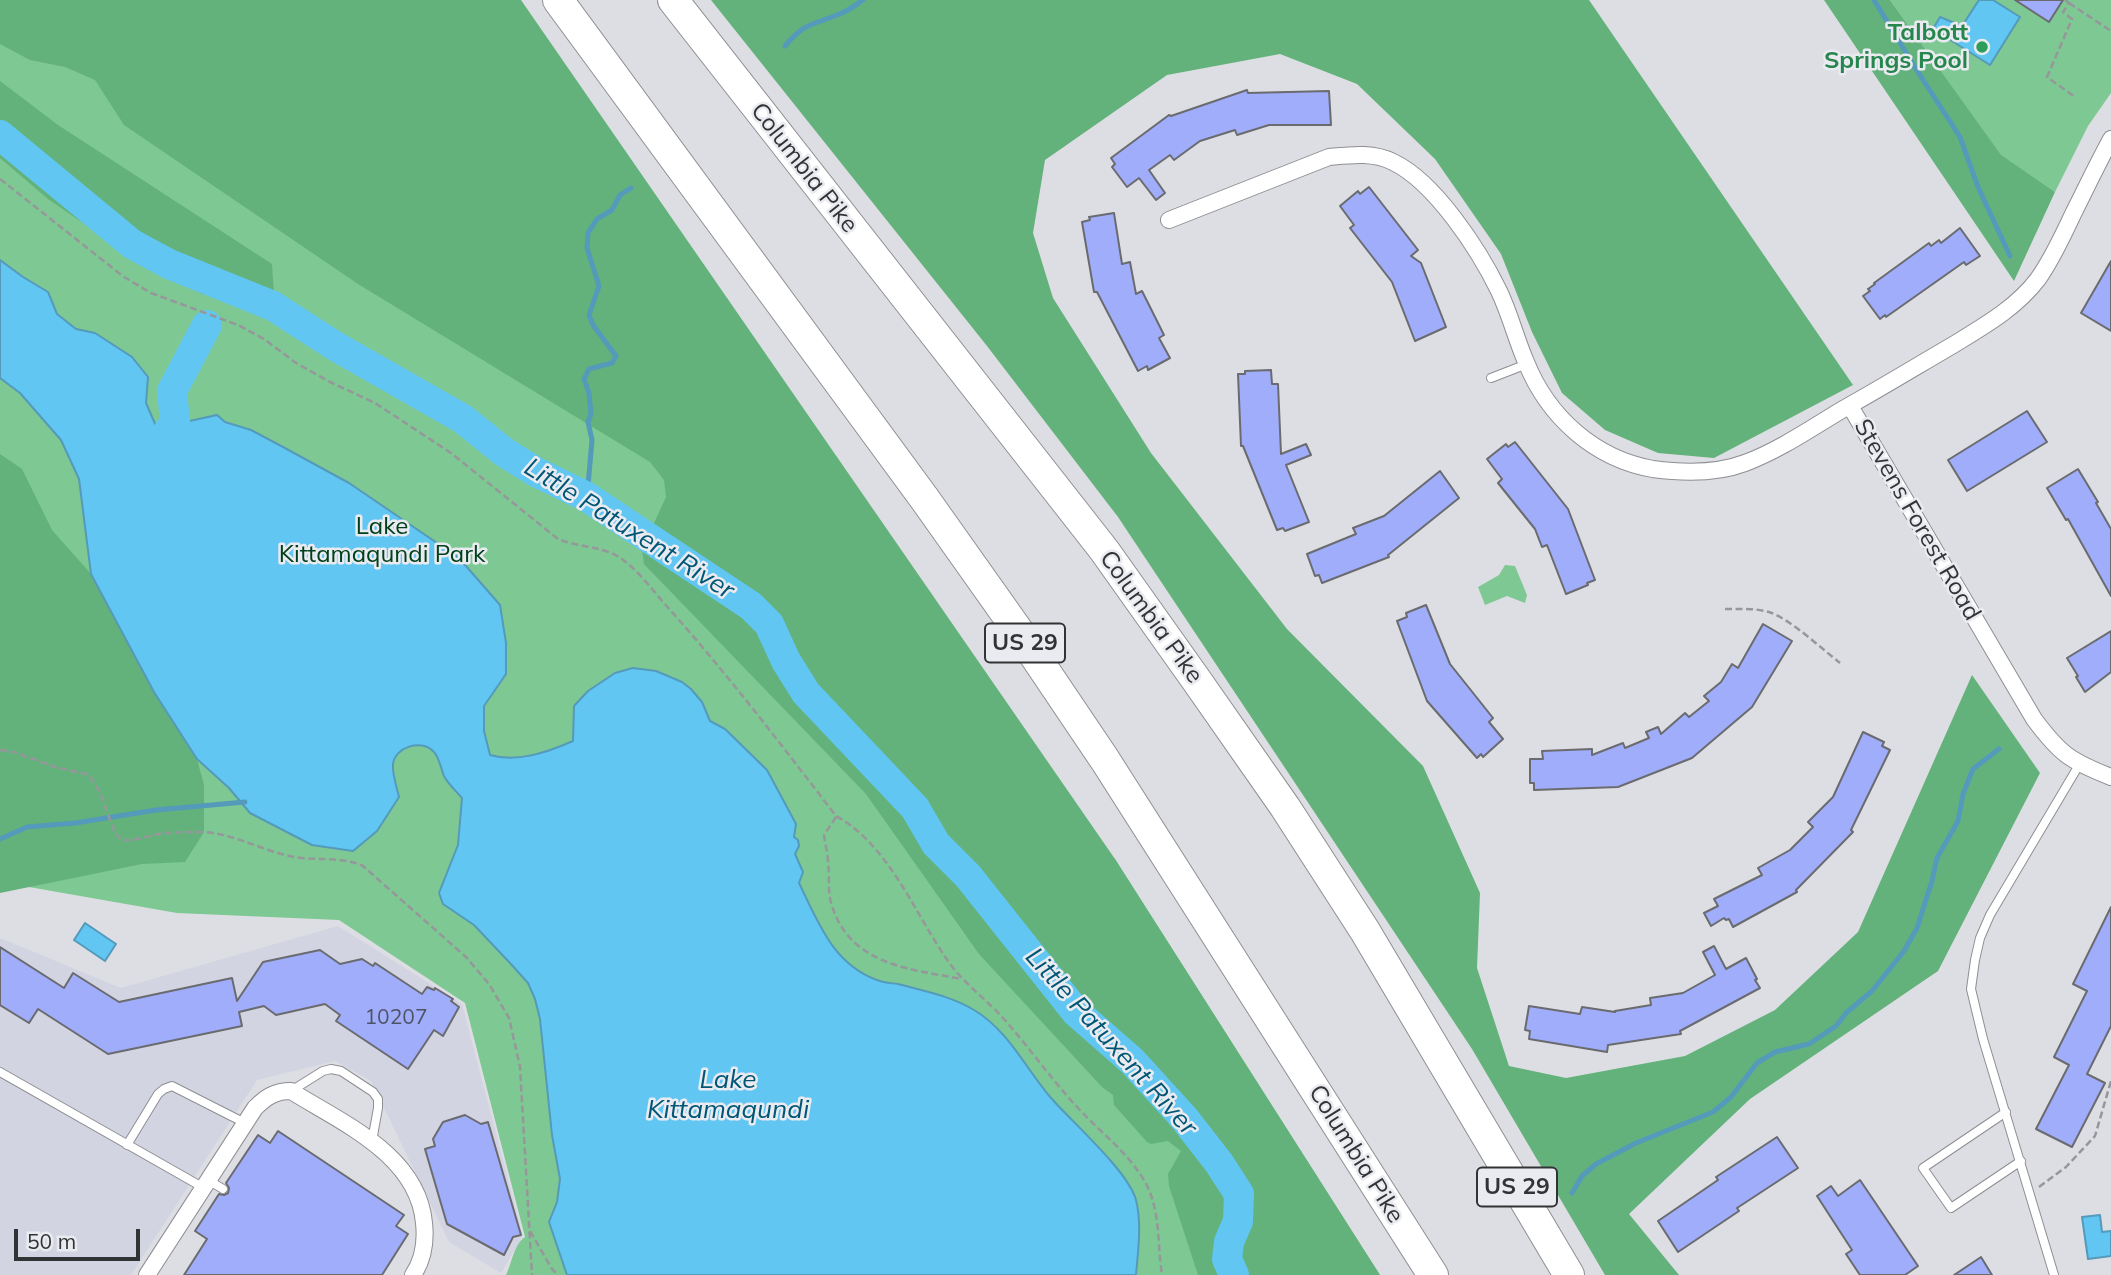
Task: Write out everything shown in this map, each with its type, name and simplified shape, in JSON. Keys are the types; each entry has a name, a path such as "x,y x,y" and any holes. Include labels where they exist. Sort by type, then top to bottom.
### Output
{"highway":[{"name":"Columbia Pike","path":"558,0 925,498 1014,625 1105,760 1433,1275"},
{"name":"Columbia Pike","path":"673,0 1104,550 1205,692 1285,807 1365,931 1569,1275"}],"street":[{"path":"1850,405 1994,319 2020,300 2054,255 2111,139"},
{"name":"Stevens Forest Road","path":"1169,219 1329,158 1358,154 1375,156 1393,162 1414,176 1437,199 1483,261 1512,323 1527,364 1548,402 1583,439 1618,460 1666,471 1721,470 1745,463 1780,446 1850,405 2034,719 2065,755 2079,765 2111,778"},
{"path":"147,1275 255,1108 278,1091 290,1091 372,1141 405,1174 421,1204 424,1217 425,1240 419,1266 413,1275"}],"lane":[{"path":"1491,378 1527,364"},
{"path":"2054,1275 1983,1039 1971,989 1980,938 1990,915 2079,765"},
{"path":"290,1091 323,1071 341,1071 373,1092 378,1099 372,1141"},
{"path":"0,1072 127,1144 206,1184 223,1189"},
{"path":"127,1144 158,1094 172,1086 245,1123"},
{"path":"2006,1112 1923,1168 1951,1208 2021,1161"}],"path":[{"path":"2075,97 2047,77 2072,19 2063,12 2067,1 2111,31"},
{"path":"0,179 124,277 151,293 238,325 296,363 375,403 451,453 558,539 610,552 622,559 693,636 836,816 856,829 890,869 906,891 944,957 962,979 1002,1016 1078,1108 1121,1149 1138,1170 1147,1185 1154,1207 1162,1275"},
{"path":"1725,609 1771,612 1840,663"},
{"path":"0,750 86,774 96,785 114,831 121,840 134,841 159,834 204,832 239,839 270,852 298,858 350,860 363,866 466,957 489,984 509,1018 520,1067 532,1275"},
{"path":"836,816 824,835 829,895 836,917 847,933 860,947 879,960 962,979"},
{"path":"2030,1194 2067,1167 2095,1136 2111,1081"},
{"path":"528,1228 558,1275"}],"shaded area":[{"path":"338,926 462,1004 523,1236 501,1273 449,1242 371,1081 335,1061 257,1080 131,1275 0,1275 0,938 121,988"}],"green space":[{"name":"Lake Kittamaqundi Park","path":"0,0 203,0 1115,859 1380,1275 506,1275 516,1249 525,1237 465,1003 339,920 177,913 0,880"},
{"path":"0,0 521,0 1115,859 1380,1275 1198,1275 1169,1186 1168,1174 1181,1151 1168,1141 1151,1144 1147,1142 1114,1105 1113,1095 1102,1087 979,954 866,794 644,564 642,549 666,497 664,480 650,462 358,284 124,125 95,80 65,67 30,60 0,44"},
{"path":"711,0 1589,0 1853,385 1714,458 1658,453 1605,430 1562,393 1532,332 1501,254 1435,159 1357,84 1280,54 1167,75 1045,160 1033,233 1053,298 1151,453 1287,629 1423,766 1480,893 1477,968 1509,1066 1566,1078 1685,1056 1775,1010 1858,932 1972,675 2040,773 1938,971 1750,1099 1629,1214 1679,1275 1605,1275 1472,1049 1118,517 987,346"},
{"path":"1824,0 1890,0 2001,155 2055,192 2014,281"},
{"path":"1890,0 2111,0 2111,93 2088,126 2055,192 2001,156"},
{"path":"0,81 58,125 272,264 274,294 202,294 134,258 48,199 0,158"},
{"path":"0,454 22,469 52,530 91,574 154,692 197,759 204,785 204,832 185,862 142,864 0,893"},
{"path":"1505,565 1515,566 1527,595 1525,603 1507,596 1485,605 1478,587 1499,575"}],"water":[{"name":"Talbott Springs Pool","path":"1979,0 1993,0 2020,17 1990,65 1933,29 1940,17 1962,26"},
{"name":"Lake Kittamaqundi","path":"0,260 48,292 57,314 76,329 95,333 132,357 148,377 146,403 162,440 185,422 217,415 225,422 251,430 349,483 459,558 500,605 506,643 506,674 484,706 484,731 490,755 522,757 573,741 574,706 588,691 615,673 633,668 656,671 682,682 691,689 702,702 710,721 725,729 767,770 796,824 794,837 799,846 795,854 803,872 799,883 820,927 838,953 862,973 877,980 947,997 986,1018 1007,1039 1051,1098 1122,1175 1131,1188 1138,1209 1136,1275 567,1275 549,1222 557,1202 560,1179 552,1135 540,1019 535,999 528,983 510,963 474,925 443,904 439,893 458,845 462,798 446,779 433,751 428,747 416,745 409,747 403,749 395,758 393,772 399,797 377,831 353,851 312,845 250,813 229,788 197,759 154,692 91,574 79,479 61,440 20,393 0,378"},
{"path":"85,923 116,944 105,961 74,940"},
{"path":"2100,1215 2102,1232 2111,1231 2111,1256 2088,1259 2082,1217"}],"building":[{"path":"2015,0 2063,0 2049,22"},
{"path":"1247,90 1248,93 1329,91 1331,125 1269,125 1237,135 1235,130 1200,141 1174,160 1170,155 1149,170 1165,193 1156,200 1139,178 1127,187 1112,167 1115,164 1111,158 1169,115"},
{"path":"1369,187 1418,250 1411,256 1421,263 1446,327 1415,341 1392,282 1350,228 1354,225 1340,206 1358,191 1360,194"},
{"path":"1114,213 1122,264 1130,262 1136,294 1142,291 1164,335 1159,338 1170,358 1148,370 1147,366 1138,371 1097,292 1094,292 1082,222 1090,220 1089,217"},
{"path":"1960,228 1980,256 1966,265 1964,262 1880,319 1863,296 1870,291 1868,289 1929,243 1931,246 1939,240 1941,243"},
{"path":"2111,261 2111,331 2081,313"},
{"path":"1271,370 1272,384 1278,384 1281,454 1306,444 1311,455 1286,465 1309,522 1285,531 1283,528 1277,530 1241,446 1238,374 1245,374 1245,371"},
{"path":"2027,411 2047,442 1967,491 1948,460"},
{"path":"1515,442 1568,509 1595,580 1587,583 1588,585 1566,594 1547,545 1542,547 1535,529 1498,483 1502,479 1487,459 1506,444 1508,447"},
{"path":"2078,469 2111,529 2111,596 2068,519 2066,520 2047,488"},
{"path":"1440,471 1459,498 1388,555 1389,557 1322,583 1319,575 1315,576 1307,554 1356,534 1353,528 1384,516"},
{"path":"1426,605 1450,664 1493,718 1489,722 1503,739 1483,757 1481,754 1477,758 1427,701 1397,621 1407,617 1406,613"},
{"path":"1763,624 1792,641 1752,707 1692,758 1618,787 1534,790 1534,783 1530,783 1530,759 1543,759 1542,751 1592,749 1592,755 1623,743 1625,748 1649,738 1646,732 1658,727 1661,734 1685,713 1689,717 1709,701 1704,696 1721,682 1732,664 1738,668"},
{"path":"2111,631 2111,672 2085,692 2067,658"},
{"path":"1863,732 1884,742 1882,746 1890,750 1851,830 1853,832 1797,892 1733,927 1729,919 1724,918 1711,926 1704,913 1718,906 1714,899 1762,875 1758,868 1790,850 1813,827 1808,822 1833,797"},
{"path":"2111,907 2111,1026 2087,1074 2105,1083 2072,1147 2036,1129 2069,1065 2054,1057 2087,991 2073,984"},
{"path":"1714,946 1726,969 1746,958 1760,988 1680,1031 1681,1034 1608,1045 1607,1052 1529,1039 1530,1031 1525,1030 1529,1006 1580,1014 1582,1007 1615,1012 1651,1005 1650,998 1683,993 1715,975 1703,952"},
{"path":"0,947 64,988 73,973 119,1002 232,978 237,1001 263,962 320,950 340,964 362,959 373,966 375,963 422,994 427,987 434,990 435,988 453,999 451,1001 459,1007 443,1036 434,1030 408,1069 336,1021 340,1015 325,1004 276,1015 264,1006 239,1012 242,1026 108,1054 38,1009 29,1023 0,1005"},
{"path":"465,1115 481,1124 488,1122 521,1235 513,1237 504,1255 447,1224 425,1149 435,1146 433,1139 443,1122"},
{"path":"278,1131 404,1215 396,1226 408,1234 382,1275 184,1275 207,1239 195,1231 219,1194 228,1193 226,1183 258,1135 270,1143"},
{"path":"1777,1137 1798,1168 1737,1208 1739,1211 1678,1252 1658,1221 1718,1180 1716,1177"},
{"path":"1860,1180 1918,1266 1905,1275 1860,1275 1846,1254 1852,1250 1817,1196 1831,1186 1838,1196"},
{"path":"1981,1257 1992,1275 1954,1275"}],"waterway":[{"path":"785,46 806,27 847,11 863,0"},
{"path":"1874,0 1960,137 1978,187 2010,256"},
{"name":"Little Patuxent River","path":"0,135 132,244 169,264 273,306 335,346 463,419 504,452 536,472 587,497 751,606 769,624 786,661 806,693 915,808 936,844 968,876 1076,1012 1132,1061 1184,1118 1219,1163 1239,1194 1238,1221 1229,1242 1227,1259 1234,1275"},
{"path":"587,497 592,440 588,422 591,414 589,393 584,379 589,369 612,363 616,356 593,325 589,315 599,286 587,248 588,233 597,219 612,210 620,195 631,188"},
{"path":"191,467 162,440 175,422 172,391 207,325"},
{"path":"1572,1193 1582,1176 1596,1164 1636,1143 1713,1112 1731,1097 1757,1063 1775,1052 1809,1044 1836,1026 1846,1013 1872,991 1904,951 1917,928 1937,858 1958,821 1963,794 1973,769 1999,749"},
{"path":"0,839 27,827 75,823 156,810 245,802"}],"place":[{"name":"Talbott Springs Pool","path":"1982,47"}]}
